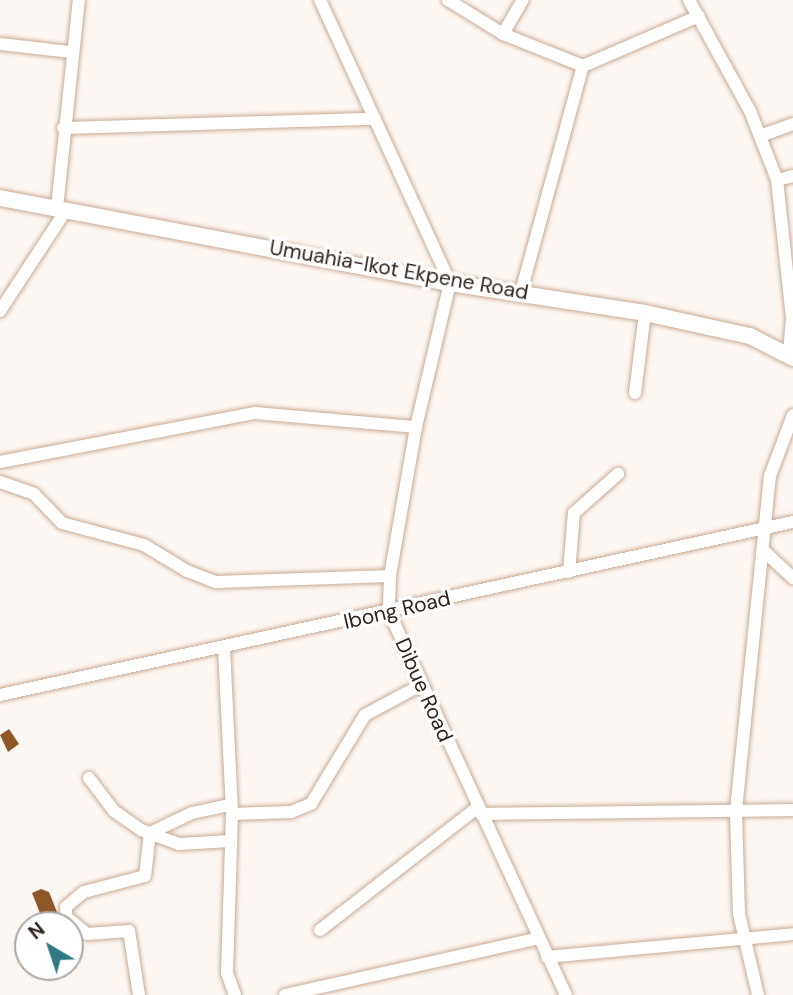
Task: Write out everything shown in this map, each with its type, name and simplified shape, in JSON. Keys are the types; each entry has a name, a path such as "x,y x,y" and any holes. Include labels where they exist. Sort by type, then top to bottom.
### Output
{"main road":[{"name":"Umuahia-Ikot Ekpene Road","path":"0,198 450,283 645,313 750,337 791,357"}],"street":[{"path":"0,311 61,209 63,128 70,52 79,0"},
{"path":"320,0 450,283"},
{"path":"448,0 503,34 583,66 699,16"},
{"path":"503,34 523,0"},
{"path":"689,0 760,136 777,180 792,317 791,357"},
{"path":"0,44 70,52"},
{"path":"521,292 583,66"},
{"path":"63,128 375,119"},
{"path":"760,136 793,124"},
{"path":"777,180 793,176"},
{"name":"Dibue Road","path":"450,283 416,427 390,576 389,612 566,995"},
{"path":"635,393 645,313"},
{"path":"0,462 255,412 416,427"},
{"path":"758,995 744,938 736,810 775,454 793,415"},
{"path":"569,572 574,513 618,474"},
{"path":"0,482 34,494 62,523 144,545 216,582 338,573 390,576"},
{"name":"Ibong Road","path":"0,695 793,522"},
{"path":"764,551 793,578"},
{"path":"224,648 231,810 227,972 235,995"},
{"path":"150,833 192,813 231,810 291,812 311,804 365,715 421,685"},
{"path":"89,778 114,811 150,833 199,846 230,841"},
{"path":"320,930 480,811 793,810"},
{"path":"139,995 129,931 87,934 66,917 66,908 84,892 145,876 150,833"},
{"path":"547,957 793,934"},
{"path":"285,995 539,938"}],"building":[{"path":"9,729 19,744 8,752 0,735"},
{"path":"41,889 49,892 57,911 39,911 32,893"}]}
